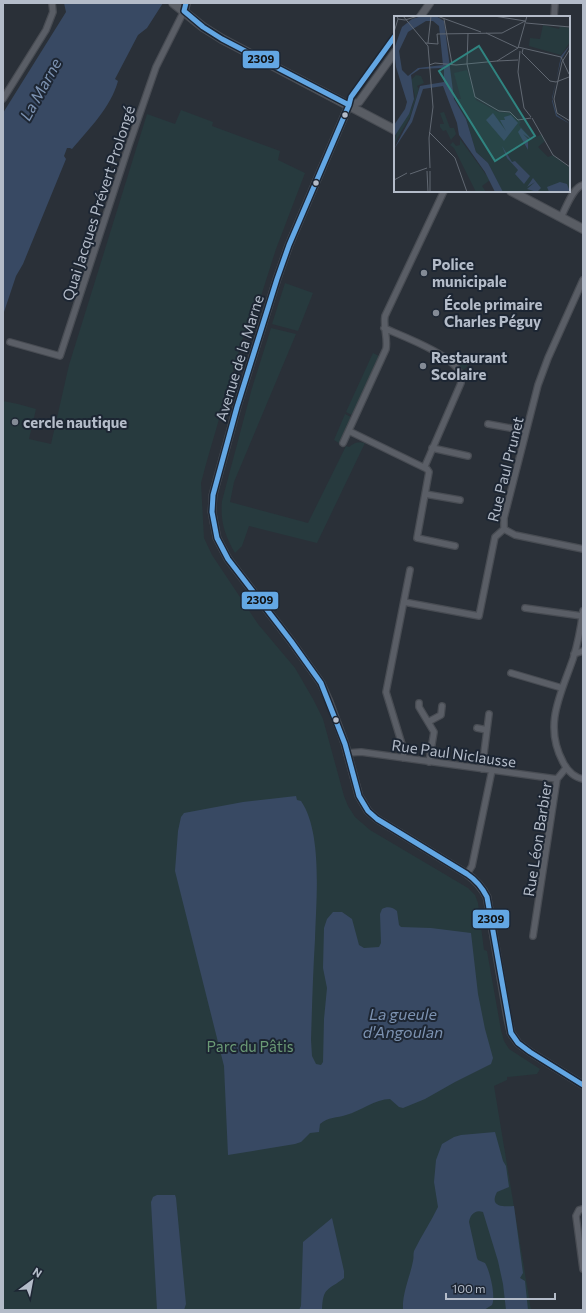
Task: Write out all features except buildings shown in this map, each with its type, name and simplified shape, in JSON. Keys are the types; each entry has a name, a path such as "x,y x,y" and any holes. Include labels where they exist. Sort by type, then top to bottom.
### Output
{"main road":[{"path":"173,3 203,27 222,39 394,129"},
{"path":"184,11 186,3"},
{"path":"514,192 583,229"}],"street":[{"path":"3,99 46,30 53,12 52,3"},
{"path":"421,16 430,3"},
{"path":"554,16 555,3"},
{"name":"Quai Jacques Prévert Prolongé","path":"10,342 60,356 156,67 184,11"},
{"path":"349,105 359,102 394,53"},
{"name":"Avenue de la Marne","path":"349,105 292,238 277,279 237,408 212,504 215,528 222,548 232,565 307,662 321,684 332,708 359,796 368,811 376,820 468,874 481,885 487,897 508,1020 514,1038 525,1049 583,1085"},
{"path":"561,217 574,191 579,186 583,185"},
{"path":"343,443 386,349 387,343 384,328 386,316 444,192"},
{"name":"Rue Paul Prunet","path":"404,602 479,616 495,537 504,529 504,518 538,385 548,358 583,280"},
{"path":"384,328 442,354 460,374 461,383 425,466"},
{"path":"488,424 526,431"},
{"path":"349,431 427,468 429,472 417,538 455,546"},
{"path":"432,448 468,456"},
{"path":"425,494 460,500"},
{"path":"504,529 515,535 583,549"},
{"path":"403,758 404,751 386,692 410,570"},
{"path":"525,608 583,613"},
{"name":"Rue Léon Barbier","path":"533,936 557,779 566,768 556,747 553,730 558,701 582,626 583,613"},
{"path":"574,654 583,651"},
{"path":"511,673 562,688"},
{"path":"419,703 419,707 434,732 429,762"},
{"path":"428,722 441,715 442,706"},
{"path":"482,769 489,714"},
{"path":"477,728 487,730"},
{"name":"Rue Paul Niclausse","path":"347,753 361,752 557,779"},
{"path":"566,768 578,778 583,779"},
{"path":"468,874 472,866 492,770"},
{"path":"583,1209 579,1210 576,1216 583,1269"}],"green space":[{"name":"Parc du Pâtis","path":"181,110 213,122 212,126 280,151 278,160 305,173 276,249 255,315 247,323 206,464 201,483 204,538 212,555 258,624 295,668 313,699 323,719 344,796 355,817 370,830 468,888 475,895 478,903 484,950 487,951 504,1041 509,1049 540,1069 537,1074 507,1077 507,1080 494,1086 531,1310 3,1310 3,401 36,409 29,439 51,444 69,365 147,114 175,124"},
{"path":"285,283 313,293 298,331 272,324"},
{"path":"271,328 296,334 234,482 230,502 308,523 346,446 349,447 358,442 365,443 317,543 249,526 242,546 235,553 228,541 224,528 222,501 252,388"},
{"path":"373,353 379,356 352,415 346,412"},
{"path":"458,355 470,360 466,368 463,370 456,361"},
{"path":"345,414 351,417 339,443 334,440"}],"water":[{"name":"La Marne","path":"64,3 163,3 147,28 138,35 115,79 118,81 115,91 105,109 72,149 67,148 64,156 66,159 23,264 16,276 3,315 3,113 66,12"},
{"name":"La gueule d'Angoulan","path":"296,796 297,800 301,801 308,815 313,831 317,868 311,1040 312,1056 316,1064 321,1065 323,1062 324,1019 327,988 323,968 324,928 327,919 333,912 342,912 352,919 359,945 364,948 379,947 381,943 380,914 382,909 388,907 397,911 399,925 401,927 431,928 471,933 478,994 493,1058 491,1064 425,1099 403,1108 399,1107 390,1099 379,1101 352,1113 326,1120 320,1124 319,1132 310,1133 301,1142 228,1155 224,1066 175,871 178,831 181,817 184,813 243,802"},
{"path":"495,1132 503,1161 506,1166 509,1187 497,1192 495,1201 498,1205 514,1206 523,1273 520,1278 525,1281 528,1310 506,1310 503,1284 498,1261 483,1212 478,1211 473,1213 469,1222 477,1258 485,1263 487,1267 493,1290 492,1305 484,1310 403,1310 405,1291 413,1261 414,1251 438,1207 434,1182 436,1160 442,1144 461,1135"},
{"path":"157,1195 175,1195 176,1198 186,1304 184,1310 157,1310 151,1202 153,1197"},
{"path":"332,1218 344,1271 344,1278 327,1290 324,1297 322,1310 299,1310 301,1306 303,1242"}],"transit line":[{"name":"2309","path":"186,3 184,11 203,27 222,39 349,105"},
{"name":"2309","path":"394,37 351,97 349,105 289,245 237,407 213,495 212,512 217,538 228,559 321,683 345,744 359,796 368,811 377,819 467,874 476,881 485,893 487,897 511,1033 518,1043 530,1052 583,1085"}],"place":[{"name":"Police municipale","path":"424,273"},
{"name":"École primaire Charles Péguy","path":"436,313"},
{"name":"Restaurant Scolaire","path":"423,366"},
{"name":"cercle nautique","path":"15,422"}]}
